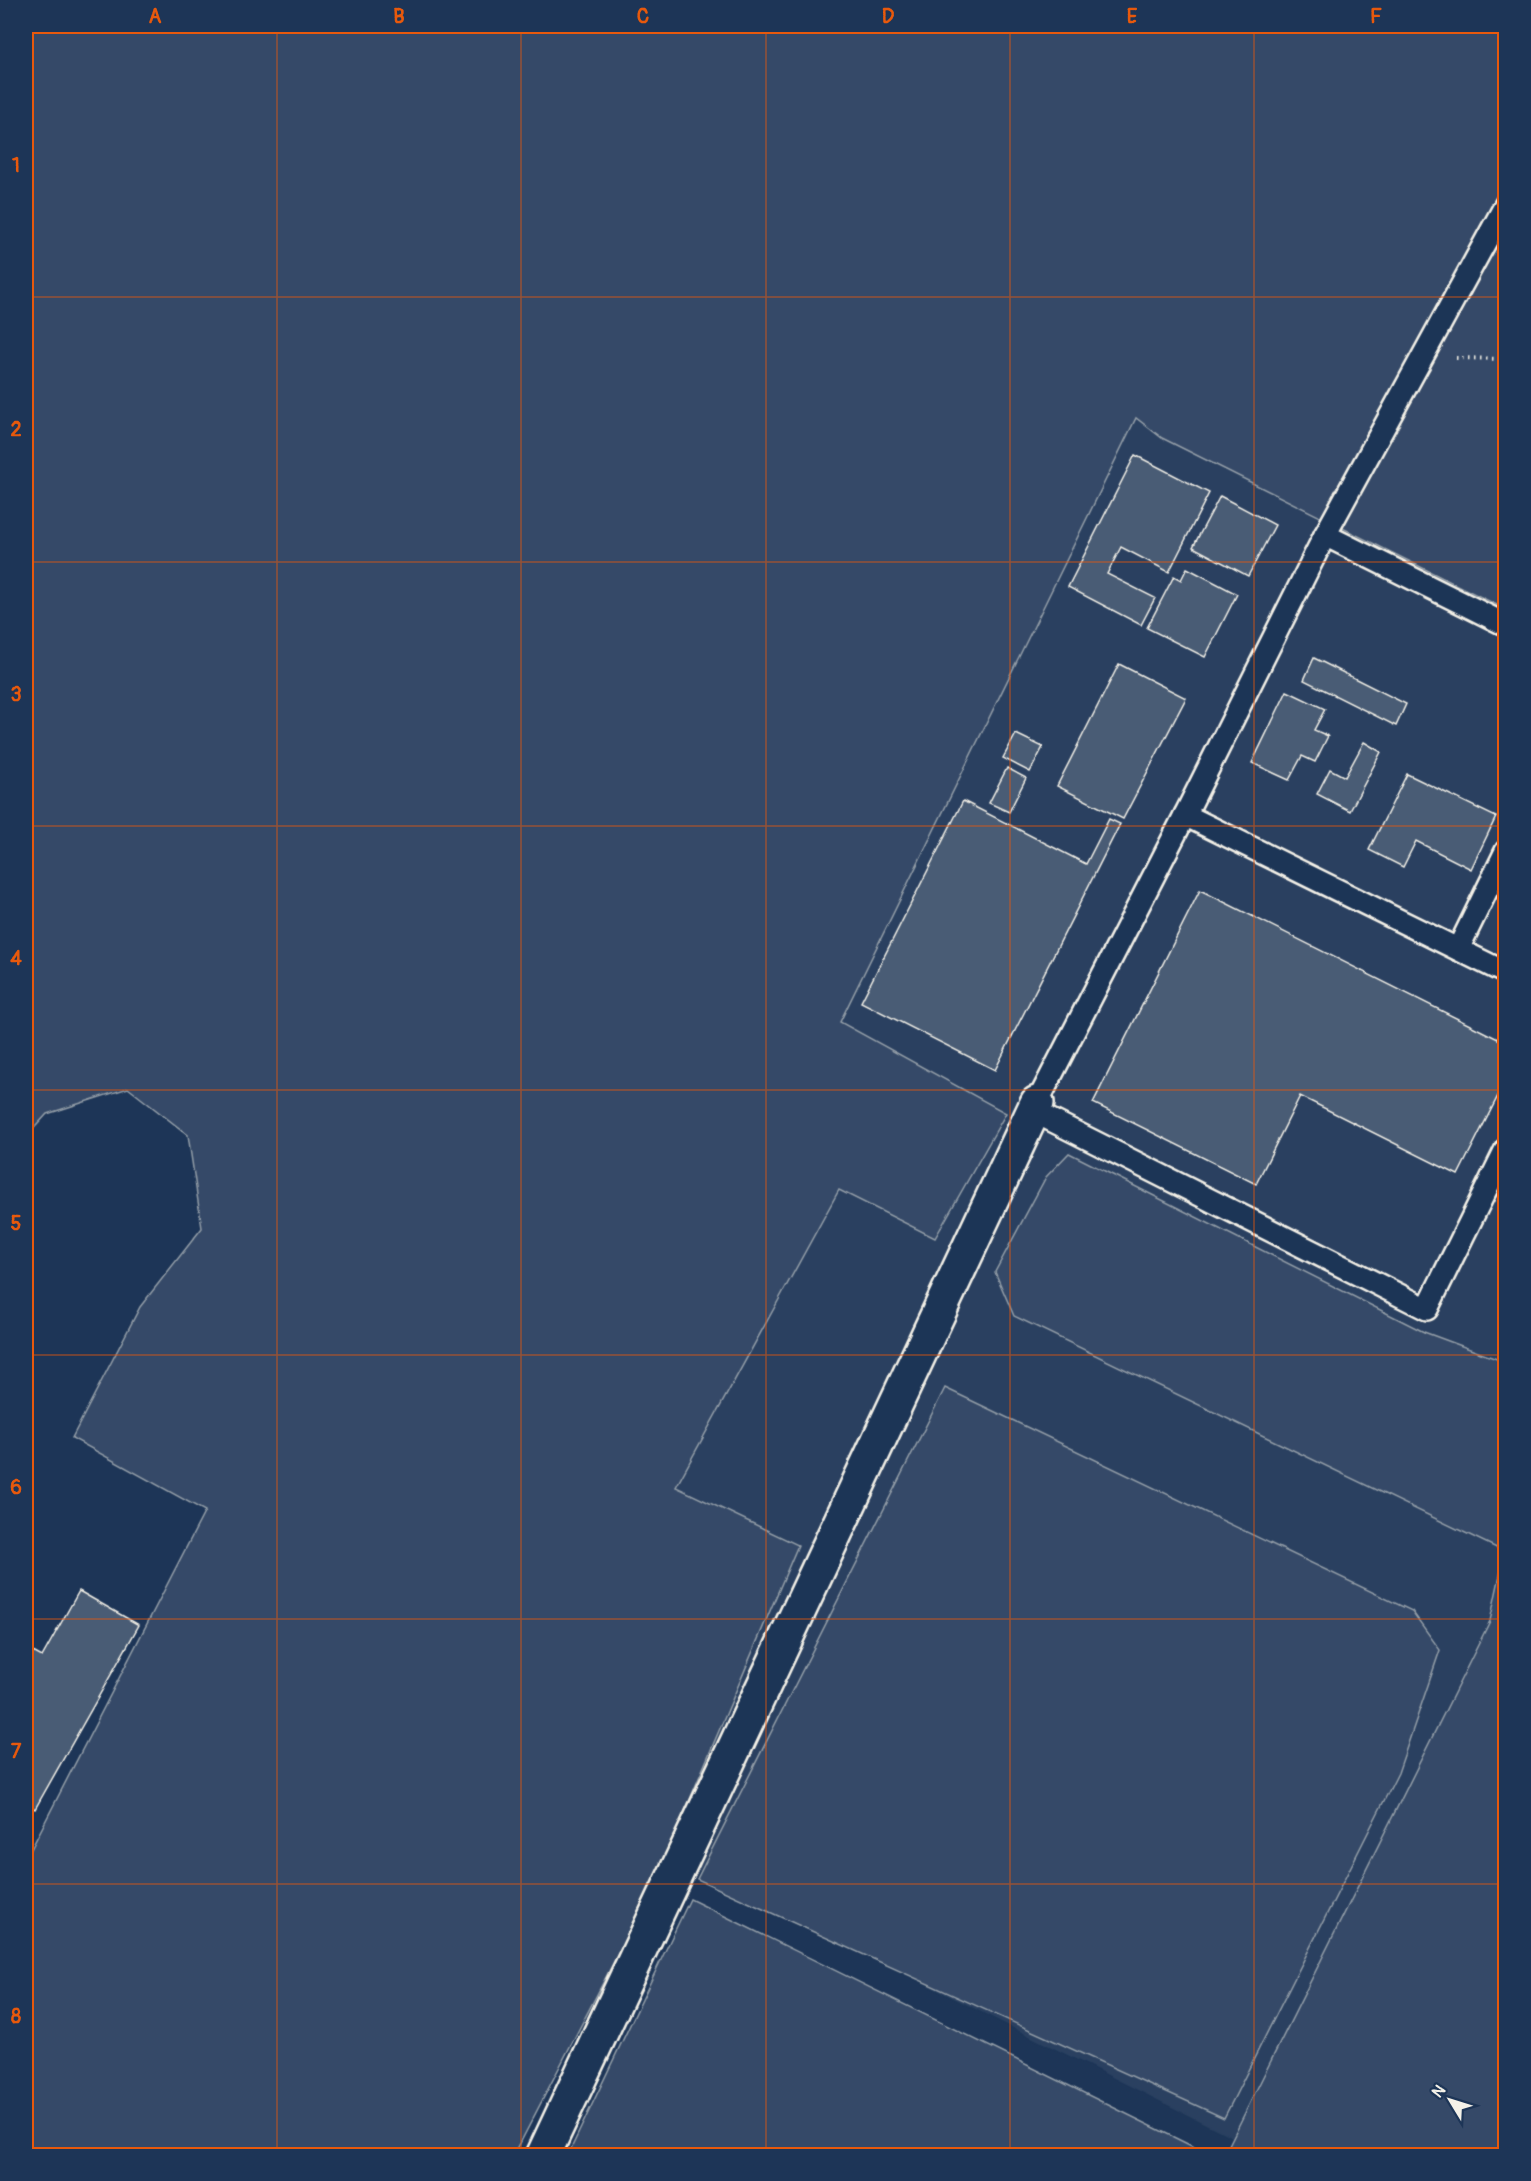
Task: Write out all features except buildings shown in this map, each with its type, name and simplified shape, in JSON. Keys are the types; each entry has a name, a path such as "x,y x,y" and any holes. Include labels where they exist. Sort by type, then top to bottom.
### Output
{"street":[{"path":"543,2156 1035,1107"}],"lane":[{"path":"1506,204 1325,535 1035,1107 1427,1309 1506,1149"},
{"path":"1325,535 1506,625"},
{"path":"1185,814 1506,973"},
{"path":"1458,949 1506,851"}],"path":[{"path":"1422,357 1506,359"}],"shaded area":[{"path":"26,26 1505,26 1505,609 1162,438 1136,418 840,1022 1006,1113 935,1238 839,1190 676,1487 798,1545 653,1886 514,2155 26,2155 26,1859 205,1511 72,1438 140,1307 202,1228 188,1135 128,1088 47,1114 26,1137"},
{"path":"1314,26 1505,26 1505,1830 1258,2150 453,1748"},
{"path":"1069,1153 1424,1332 1505,1362 1505,1552 1014,1316 995,1272 1046,1177"},
{"path":"945,1388 1412,1611 1440,1650 1398,1773 1224,2118 697,1879"},
{"path":"1505,1552 1505,2155 1224,2155 1490,1621"},
{"path":"690,1899 1210,2155 568,2155"}]}
